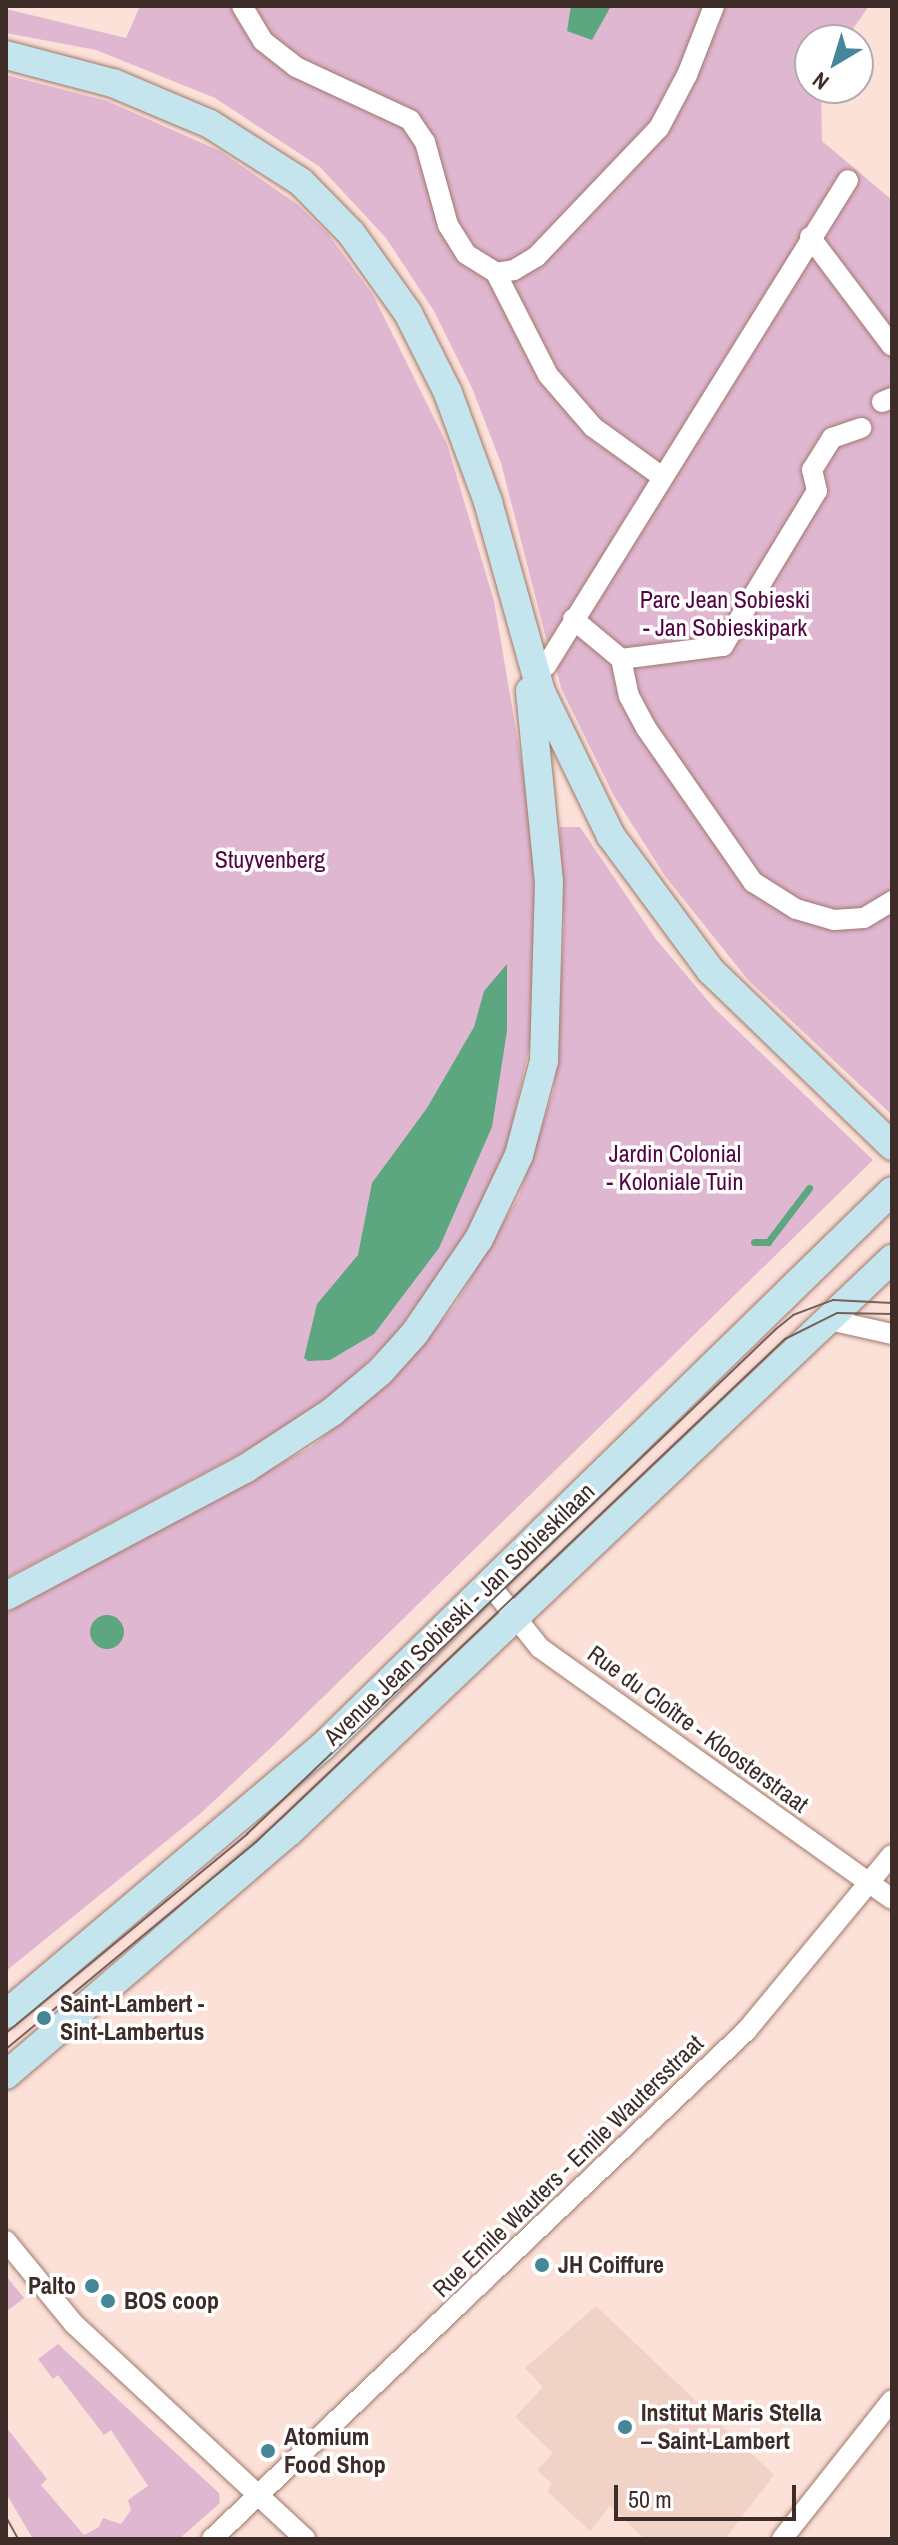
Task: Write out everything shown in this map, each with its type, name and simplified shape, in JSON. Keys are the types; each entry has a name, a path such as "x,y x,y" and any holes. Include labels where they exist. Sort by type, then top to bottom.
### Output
{"street":[{"path":"242,6 263,41 296,67 410,120 425,142 448,225 466,254 496,273 548,375 593,427 661,476"},
{"path":"496,273 514,270 536,257 659,128 687,75 714,6"},
{"path":"6,55 113,83 210,124 285,171 340,219 408,313 453,404 492,516 524,643 545,809 547,1028 535,1104 483,1232 415,1333 380,1372 332,1412 245,1469 6,1596"},
{"path":"546,666 661,476 848,180"},
{"path":"810,237 892,346"},
{"path":"621,659 723,646 817,491 812,470 832,438 861,428"},
{"path":"573,619 621,659 629,696 646,728 753,882 796,909 834,920 864,918 892,901"},
{"path":"524,643 581,781 664,913 762,1025 890,1145"},
{"name":"Avenue Jean Sobieski - Jan Sobieskilaan","path":"6,2014 258,1804 490,1585 892,1191"},
{"name":"Avenue Jean Sobieski - Jan Sobieskilaan","path":"6,2075 289,1832 892,1259"},
{"path":"829,1320 892,1334"},
{"name":"Rue du Cloître - Kloosterstraat","path":"490,1585 540,1648 892,1899"},
{"name":"Rue Emile Wauters - Emile Wautersstraat","path":"212,2539 747,2030 892,1855"},
{"path":"6,2241 74,2324 305,2539"},
{"path":"782,2539 892,2400"}],"shaded area":[{"path":"571,6 611,6 592,40 567,31"},
{"path":"507,964 507,1031 492,1127 439,1248 374,1334 330,1360 308,1361 304,1358 317,1304 358,1255 372,1183 427,1108 474,1027 484,991"},
{"path":"107,1615 119,1620 124,1632 119,1644 107,1649 95,1644 90,1632 95,1620"},
{"name":"Institut Maris Stella – Saint-Lambert","path":"596,2306 774,2475 725,2539 645,2539 610,2506 590,2531 547,2491 552,2484 537,2470 553,2453 515,2417 543,2387 525,2368"}],"green space":[{"name":"Parc Jean Sobieski - Jan Sobieskipark","path":"140,6 869,6 856,24 794,24 794,104 821,104 822,141 892,200 892,1115 748,980 665,876 614,796 561,688 556,668 562,651 547,642 501,463 472,388 434,311 386,238 320,167 215,98 96,50 6,33 6,9 126,38"},
{"name":"Stuyvenberg","path":"6,75 107,101 220,151 297,204 328,234 373,295 447,444 494,601 531,818 535,902 533,1031 504,1160 464,1239 395,1335 338,1391 272,1437 6,1578"},
{"name":"Jardin Colonial - Koloniale Tuin","path":"560,827 580,827 655,938 714,1008 873,1160 278,1741 201,1813 6,1971 6,1613 311,1447 393,1379 455,1305 519,1196 554,1089 564,927"},
{"path":"6,2276 24,2298 6,2312"},
{"path":"58,2344 219,2493 220,2503 179,2539 33,2539 6,2493 6,2427 47,2479 41,2485 84,2535 99,2527 103,2518 121,2524 131,2510 128,2500 148,2486 111,2430 104,2435 58,2375 53,2379 38,2359"}],"waterway":[{"path":"754,1242 768,1242 809,1188"}],"tram line":[{"path":"6,2033 247,1834 776,1329 793,1315 833,1300 892,1303"},
{"path":"6,2049 256,1842 785,1339 837,1313 892,1314"},
{"path":"6,2517 18,2539"}],"place":[{"name":"Saint-Lambert - Sint-Lambertus","path":"44,2018"},
{"name":"JH Coiffure","path":"542,2265"},
{"name":"Palto","path":"92,2286"},
{"name":"BOS coop","path":"108,2301"},
{"name":"Institut Maris Stella – Saint-Lambert","path":"625,2427"},
{"name":"Atomium Food Shop","path":"268,2451"}]}
